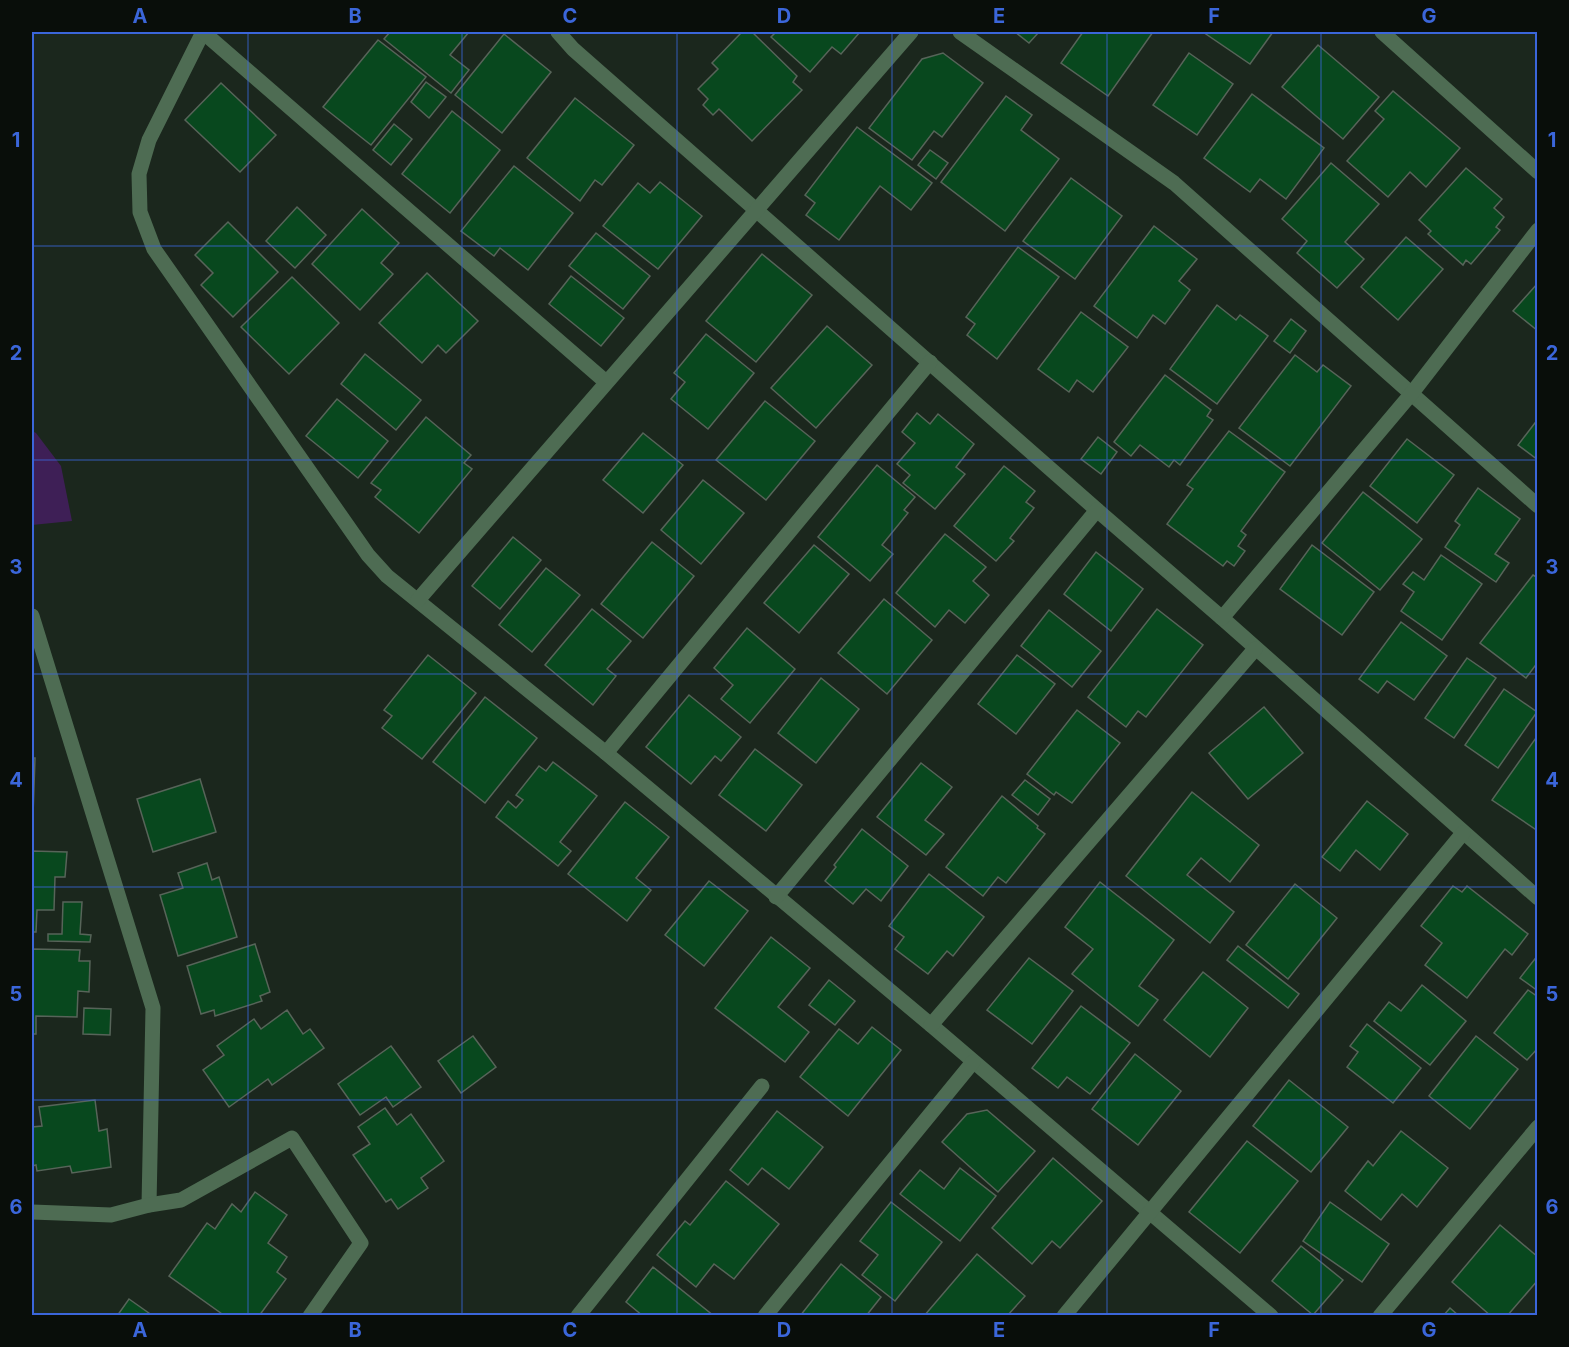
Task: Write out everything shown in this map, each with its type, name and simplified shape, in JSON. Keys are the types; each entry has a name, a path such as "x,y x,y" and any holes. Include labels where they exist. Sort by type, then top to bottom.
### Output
{"street":[{"path":"606,382 203,32 149,140 139,174 140,212 154,249 368,555 387,576 606,753 931,1025 1271,1316"},
{"path":"558,32 573,48 756,210 1538,898"},
{"path":"418,600 911,32"},
{"path":"960,32 1174,183 1538,506"},
{"path":"1382,32 1538,172"},
{"path":"1222,618 1412,393 1538,230"},
{"path":"606,753 930,362"},
{"path":"776,897 1097,510"},
{"path":"32,616 153,1008 149,1205"},
{"path":"931,1025 1255,648"},
{"path":"1064,1316 1463,833"},
{"path":"765,1316 973,1062"},
{"path":"578,1316 762,1086"},
{"path":"1380,1316 1538,1127"},
{"path":"32,1212 111,1215 149,1205 181,1200 292,1138 361,1243 310,1316"}],"shaded area":[{"path":"32,431 36,433 61,466 72,521 32,525"}],"building":[{"path":"390,32 469,32 450,55 469,70 451,93 384,39"},
{"path":"742,32 752,32 797,76 793,82 802,90 752,141 719,109 713,115 703,105 708,99 698,89 718,69 712,63"},
{"path":"776,32 860,32 841,54 832,47 810,72 771,37"},
{"path":"1015,32 1039,32 1029,43"},
{"path":"1083,32 1153,32 1108,96 1061,63"},
{"path":"1203,32 1273,32 1250,64"},
{"path":"504,34 551,72 502,133 455,95"},
{"path":"378,40 426,77 371,145 323,107"},
{"path":"1318,45 1379,97 1343,139 1282,87"},
{"path":"943,53 983,83 942,137 934,131 912,160 869,128 922,59"},
{"path":"1189,53 1233,84 1197,135 1153,105"},
{"path":"426,82 446,97 429,118 411,102"},
{"path":"221,83 276,135 240,172 185,120"},
{"path":"1393,91 1460,148 1426,187 1410,172 1388,197 1347,161 1384,119 1375,111"},
{"path":"1252,94 1324,148 1286,199 1260,179 1250,192 1204,158"},
{"path":"1006,96 1032,115 1021,130 1059,159 1005,231 941,182"},
{"path":"575,98 634,145 602,185 595,180 580,201 527,158"},
{"path":"452,111 500,150 450,213 402,174"},
{"path":"394,124 412,139 391,165 373,150"},
{"path":"857,127 932,183 911,210 880,186 839,240 806,215 815,203 805,195"},
{"path":"930,150 948,163 936,179 918,165"},
{"path":"1331,163 1379,204 1345,242 1364,259 1337,288 1297,253 1307,241 1282,219"},
{"path":"514,166 573,213 528,270 500,248 494,256 461,231"},
{"path":"1466,168 1502,199 1494,208 1504,217 1496,227 1500,230 1471,264 1466,260 1463,265 1428,234 1431,231 1419,220"},
{"path":"1071,178 1122,216 1075,279 1023,241"},
{"path":"660,182 702,216 658,269 603,226 638,183 650,193"},
{"path":"297,207 326,235 295,268 266,241"},
{"path":"362,209 399,243 381,263 393,274 360,310 312,264"},
{"path":"228,222 278,272 233,317 201,285 213,273 195,255"},
{"path":"1154,226 1197,259 1179,281 1190,290 1165,324 1153,315 1137,338 1094,306"},
{"path":"596,233 650,276 623,309 569,266"},
{"path":"1406,237 1443,269 1398,320 1361,287"},
{"path":"1018,247 1059,277 997,359 967,335 975,324 966,317"},
{"path":"762,254 812,295 756,362 706,321"},
{"path":"427,273 478,321 446,353 438,345 422,363 379,323"},
{"path":"571,276 624,318 601,346 549,304"},
{"path":"292,277 339,323 289,374 241,327"},
{"path":"1538,283 1538,331 1513,311"},
{"path":"1217,305 1236,320 1240,315 1268,336 1217,404 1170,369"},
{"path":"1081,312 1128,347 1093,392 1077,380 1069,392 1038,369"},
{"path":"1291,319 1306,331 1290,353 1274,341"},
{"path":"827,326 872,365 816,428 771,388"},
{"path":"706,334 754,373 708,429 671,399 685,382 674,373"},
{"path":"365,354 421,400 396,430 341,384"},
{"path":"1295,355 1317,372 1323,365 1351,386 1290,466 1239,428"},
{"path":"1165,375 1211,410 1207,416 1213,420 1180,465 1174,460 1169,467 1140,445 1131,456 1114,442"},
{"path":"337,399 388,441 358,478 306,436"},
{"path":"765,401 815,441 766,500 716,460"},
{"path":"917,413 930,424 938,414 974,444 956,467 965,474 935,509 903,483 910,475 897,464 915,443 902,432"},
{"path":"426,417 471,455 464,463 472,469 419,533 375,497 381,490 371,483"},
{"path":"1538,419 1538,460 1518,445"},
{"path":"1229,431 1285,472 1241,531 1246,535 1238,546 1245,551 1234,566 1227,561 1223,566 1167,524 1193,489 1187,485"},
{"path":"643,433 683,465 643,513 603,480"},
{"path":"1098,437 1117,452 1101,474 1081,459"},
{"path":"1407,439 1454,475 1417,523 1370,486"},
{"path":"877,465 915,497 904,510 908,513 882,545 893,554 870,581 818,537"},
{"path":"1004,466 1035,491 1026,502 1034,508 1010,538 1014,541 996,561 954,526"},
{"path":"703,480 744,513 701,564 661,530"},
{"path":"1478,488 1520,519 1495,554 1509,563 1496,582 1445,547 1460,525 1455,521"},
{"path":"1363,492 1422,539 1380,590 1322,543"},
{"path":"945,534 986,567 973,581 989,595 965,623 949,610 935,627 896,593"},
{"path":"513,537 541,560 500,609 472,586"},
{"path":"652,542 694,576 643,638 601,604"},
{"path":"814,545 849,574 799,633 764,603"},
{"path":"1312,545 1374,592 1342,635 1280,589"},
{"path":"1096,552 1143,589 1111,631 1064,594"},
{"path":"1441,555 1482,584 1442,640 1401,611 1414,592 1403,584 1413,572 1424,580"},
{"path":"546,568 580,595 532,652 499,625"},
{"path":"1533,575 1538,578 1538,662 1526,678 1480,643"},
{"path":"884,599 932,640 887,694 838,653"},
{"path":"592,609 631,641 607,669 616,676 593,705 545,665"},
{"path":"1157,609 1203,645 1146,717 1138,711 1126,727 1088,697"},
{"path":"1049,610 1101,651 1072,687 1021,646"},
{"path":"1401,622 1447,656 1414,700 1387,681 1378,693 1359,679"},
{"path":"747,628 795,669 750,723 721,699 733,685 714,668"},
{"path":"428,655 476,693 422,759 382,728 392,716 384,710"},
{"path":"1017,655 1055,684 1016,734 978,704"},
{"path":"1467,658 1496,678 1454,738 1425,718"},
{"path":"821,678 859,709 816,763 778,733"},
{"path":"1504,689 1537,712 1498,768 1465,745"},
{"path":"689,695 741,737 721,761 715,756 691,784 646,747"},
{"path":"485,697 537,738 485,803 433,762"},
{"path":"1264,707 1303,753 1248,799 1209,753"},
{"path":"1077,710 1120,743 1072,803 1056,792 1054,795 1027,774"},
{"path":"1538,735 1538,831 1492,800"},
{"path":"755,749 802,785 766,831 719,795"},
{"path":"32,758 35,758 33,815 32,815"},
{"path":"553,762 597,796 560,842 571,851 558,866 496,817 508,801 516,808 523,800 516,795 539,766 546,771"},
{"path":"921,763 952,787 925,820 944,834 926,855 877,817"},
{"path":"200,779 216,832 153,852 137,799"},
{"path":"1025,780 1050,799 1038,815 1012,795"},
{"path":"1192,792 1259,845 1230,882 1201,858 1187,875 1234,912 1210,943 1126,876"},
{"path":"1002,796 1045,834 1006,883 998,877 983,896 946,867"},
{"path":"1367,801 1408,834 1380,870 1356,850 1340,871 1322,857"},
{"path":"625,802 669,837 636,878 651,890 627,921 568,874"},
{"path":"862,829 908,866 881,901 866,889 853,904 825,881 836,867 834,865"},
{"path":"32,851 67,852 65,877 55,877 54,910 37,910 36,932 32,932"},
{"path":"207,863 212,880 219,877 237,937 178,956 160,895 183,888 178,873"},
{"path":"929,874 984,917 953,956 947,951 928,974 895,949 904,937 889,926"},
{"path":"709,881 748,911 704,966 665,935"},
{"path":"1100,882 1174,940 1139,986 1158,1000 1138,1026 1072,974 1093,949 1065,927"},
{"path":"1295,884 1337,918 1288,979 1246,945"},
{"path":"1453,886 1462,892 1467,886 1528,934 1512,955 1505,949 1467,998 1425,965 1442,943 1421,926"},
{"path":"63,902 82,902 80,934 91,935 90,942 48,941 48,934 62,934"},
{"path":"771,937 810,968 778,1007 809,1032 785,1062 715,1008"},
{"path":"255,944 270,992 260,996 262,1001 215,1016 214,1010 201,1014 187,966"},
{"path":"1238,946 1299,994 1288,1008 1227,960"},
{"path":"32,949 80,950 79,961 90,961 89,992 78,991 77,1017 36,1016 36,1034 32,1034"},
{"path":"1538,955 1538,991 1520,978"},
{"path":"1029,958 1073,991 1032,1044 987,1010"},
{"path":"1203,972 1248,1008 1210,1057 1164,1020"},
{"path":"829,980 855,1001 835,1025 809,1005"},
{"path":"1422,985 1466,1021 1430,1065 1374,1021 1389,1002 1401,1011"},
{"path":"1528,990 1538,997 1538,1048 1527,1060 1494,1033"},
{"path":"1081,1006 1130,1043 1090,1094 1067,1077 1058,1088 1032,1068"},
{"path":"84,1008 111,1009 110,1035 83,1034"},
{"path":"287,1010 303,1034 310,1029 324,1048 272,1085 268,1079 229,1107 203,1070 224,1055 217,1046 254,1019 261,1029"},
{"path":"1367,1024 1421,1068 1393,1103 1347,1067 1358,1052 1350,1046"},
{"path":"872,1027 901,1050 848,1116 800,1077 839,1029 858,1044"},
{"path":"473,1036 496,1067 461,1093 438,1061"},
{"path":"1476,1036 1518,1069 1470,1129 1429,1096"},
{"path":"391,1046 421,1087 393,1107 386,1097 360,1115 338,1084"},
{"path":"1135,1054 1181,1091 1138,1145 1092,1109"},
{"path":"1289,1080 1348,1127 1311,1172 1253,1126"},
{"path":"95,1100 99,1131 107,1129 111,1167 72,1173 70,1166 37,1171 36,1165 32,1166 32,1127 42,1126 39,1107"},
{"path":"385,1108 397,1125 411,1114 444,1161 421,1178 428,1188 398,1209 391,1199 386,1202 353,1155 370,1144 358,1127"},
{"path":"987,1110 1035,1151 998,1192 942,1142 967,1114"},
{"path":"777,1111 823,1147 789,1189 762,1168 748,1185 730,1170"},
{"path":"1401,1131 1448,1168 1417,1207 1402,1194 1381,1220 1345,1191 1368,1161 1373,1166"},
{"path":"1247,1141 1298,1181 1240,1253 1189,1212"},
{"path":"1053,1158 1102,1201 1060,1248 1052,1241 1032,1264 992,1228"},
{"path":"960,1168 996,1196 960,1241 900,1194 920,1170 944,1189"},
{"path":"726,1181 779,1224 734,1279 714,1264 696,1287 657,1255 685,1221 690,1225"},
{"path":"255,1192 287,1215 268,1243 287,1257 277,1272 286,1279 259,1316 225,1316 169,1276 207,1223 215,1229 232,1204 241,1212"},
{"path":"891,1202 942,1242 895,1301 862,1275 878,1255 860,1241"},
{"path":"1330,1202 1389,1244 1362,1282 1303,1241"},
{"path":"1500,1225 1538,1257 1538,1280 1507,1316 1491,1316 1452,1282"},
{"path":"1301,1246 1343,1280 1313,1315 1272,1281"},
{"path":"977,1254 1025,1296 1007,1316 924,1316"},
{"path":"841,1264 881,1297 866,1316 800,1316"},
{"path":"653,1267 714,1316 643,1316 626,1302"},
{"path":"129,1299 153,1316 117,1316"},
{"path":"1450,1308 1459,1316 1443,1316"}]}
